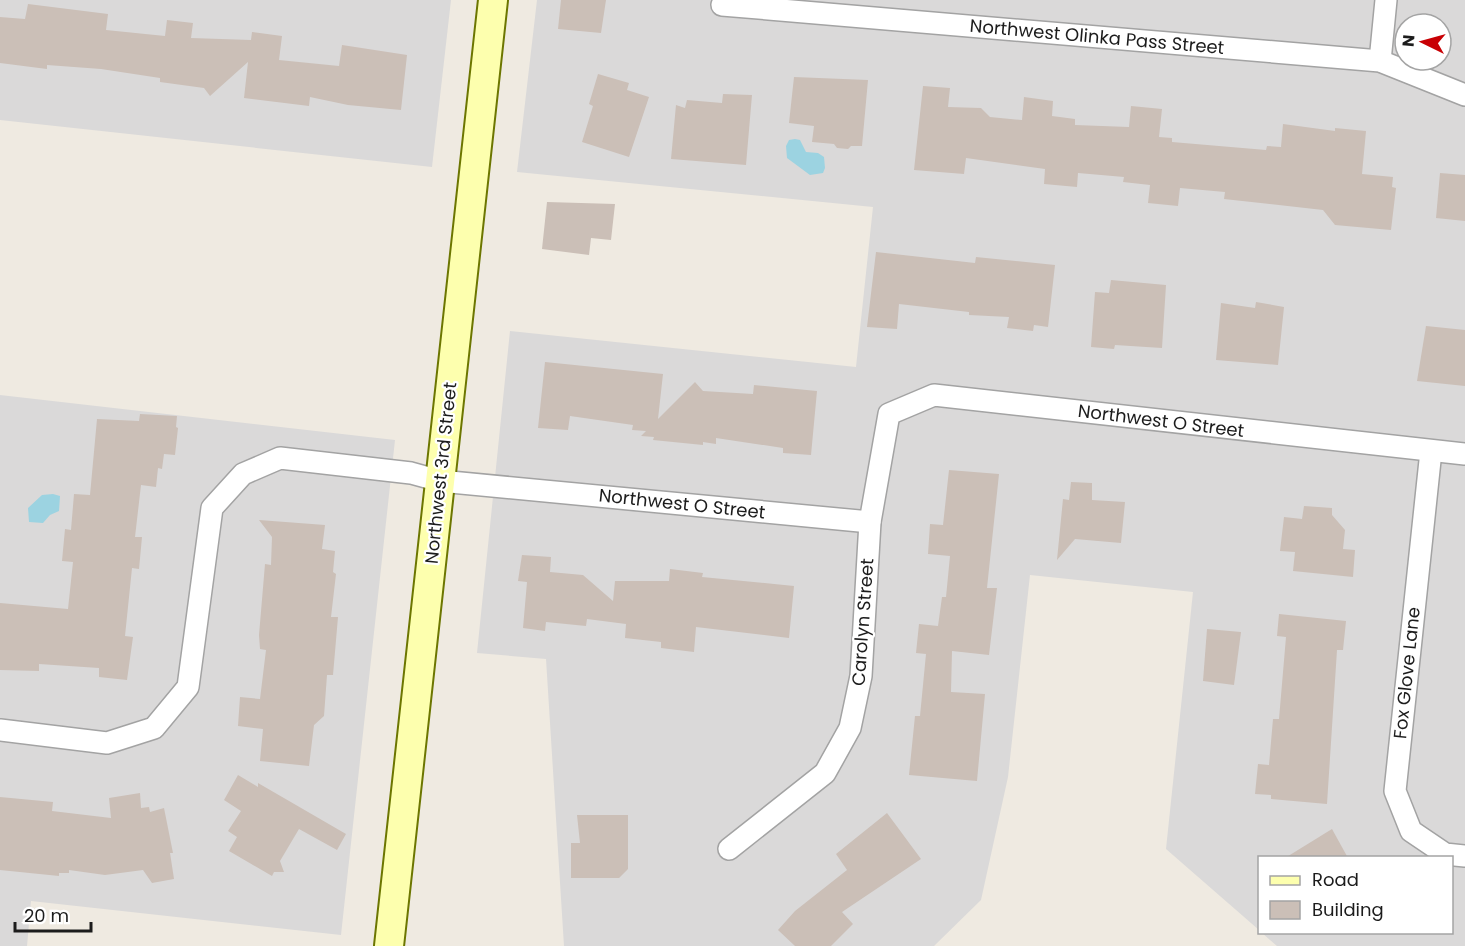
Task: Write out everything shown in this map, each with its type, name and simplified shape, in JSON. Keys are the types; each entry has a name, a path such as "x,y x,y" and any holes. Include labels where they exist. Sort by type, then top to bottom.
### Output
{"street":[{"name":"Northwest 3rd Street","path":"389,946 494,0"},
{"path":"1380,61 1386,0"},
{"name":"Northwest Olinka Pass Street","path":"722,4 1380,61 1465,95"},
{"name":"Northwest O Street","path":"0,730 107,743 154,728 188,687 212,508 243,474 280,458 411,473 440,481 870,522 889,414 934,395 1465,454"},
{"name":"Fox Glove Lane","path":"1431,451 1395,790 1411,831 1445,854 1465,856"},
{"name":"Carolyn Street","path":"729,849 825,772 850,728 861,676 870,522"}],"shaded area":[{"path":"0,0 451,0 432,167 0,120"},
{"path":"537,0 1465,0 1465,946 1277,946 1263,934 1453,934 1453,856 1258,856 1258,929 1166,849 1193,592 1030,575 1008,777 981,900 934,946 564,946 546,659 477,653 510,331 856,367 873,207 517,172"},
{"path":"0,395 395,440 341,935 31,901 27,946 0,946"}],"water":[{"path":"789,140 800,140 806,152 818,153 824,157 823,173 810,175 787,158 786,146"},
{"path":"42,495 60,496 59,511 50,515 43,523 29,522 28,508"}],"building":[{"path":"561,0 606,0 601,33 558,29"},
{"path":"28,4 108,14 106,30 165,36 167,20 193,23 191,38 251,40 252,32 282,36 279,60 339,66 342,45 407,55 401,110 348,105 310,97 309,106 244,98 248,62 210,96 204,88 160,82 160,78 101,69 47,65 47,69 0,63 0,17 25,19"},
{"path":"598,74 629,83 627,90 649,97 629,157 582,142 593,106 589,104"},
{"path":"794,77 868,80 862,146 851,146 848,149 837,148 834,144 812,142 814,126 789,123"},
{"path":"923,86 950,88 948,107 981,108 990,117 1022,120 1024,97 1053,101 1052,116 1075,119 1075,125 1129,127 1131,106 1162,109 1159,137 1172,138 1172,142 1266,150 1267,146 1281,147 1283,124 1335,131 1335,128 1366,131 1362,174 1393,177 1392,187 1396,188 1391,230 1335,225 1323,210 1224,199 1225,192 1180,188 1178,206 1148,203 1150,185 1123,182 1124,177 1078,173 1077,187 1044,184 1045,169 966,158 964,174 914,170"},
{"path":"723,94 752,95 746,165 671,159 676,105 685,108 687,100 722,103"},
{"path":"1440,173 1465,175 1465,221 1436,218"},
{"path":"547,202 615,204 611,240 591,238 589,255 542,249"},
{"path":"876,252 975,263 976,257 1055,265 1048,327 1034,325 1033,331 1007,328 1009,317 969,315 969,312 899,304 897,329 867,327"},
{"path":"1111,280 1166,285 1162,348 1115,345 1114,349 1091,347 1095,292 1109,293"},
{"path":"1256,302 1284,307 1278,365 1216,360 1221,303 1255,308"},
{"path":"1426,326 1465,330 1465,386 1417,381"},
{"path":"545,362 663,374 658,419 695,382 703,391 753,394 754,385 817,391 811,455 783,453 783,448 716,438 716,444 703,442 703,445 653,440 654,437 641,436 646,431 632,430 633,425 570,416 568,430 538,428"},
{"path":"140,414 177,416 176,427 178,428 175,455 164,454 162,469 158,468 156,487 141,485 135,537 142,537 139,569 132,568 125,636 133,637 127,680 99,677 99,668 39,664 39,671 0,670 0,603 68,609 73,562 62,561 65,529 71,530 74,494 90,495 97,419 139,421"},
{"path":"949,470 999,474 987,588 997,588 989,655 952,651 951,692 985,694 977,781 909,775 915,716 920,716 926,654 916,653 919,624 938,626 942,597 946,597 950,556 928,554 930,524 943,525"},
{"path":"1071,482 1092,483 1092,500 1125,502 1121,543 1075,539 1057,560 1063,499 1069,500"},
{"path":"1304,506 1332,508 1332,515 1345,530 1343,549 1355,550 1353,577 1293,571 1295,552 1280,551 1284,517 1302,519"},
{"path":"259,520 325,525 322,549 335,551 333,572 336,574 331,617 338,617 333,675 327,675 324,716 314,725 309,766 260,761 263,729 238,726 240,697 260,699 266,650 260,649 259,635 265,564 271,565 272,537"},
{"path":"522,555 551,557 550,572 583,575 613,601 615,581 669,581 670,569 703,573 702,577 794,586 789,638 696,627 694,652 661,648 661,642 625,638 626,624 587,619 586,626 546,622 545,631 523,628 527,582 518,581"},
{"path":"1279,614 1346,621 1343,650 1337,650 1327,804 1271,799 1271,795 1255,794 1258,764 1269,765 1273,719 1279,719 1286,637 1277,636"},
{"path":"1207,629 1241,632 1234,685 1203,681"},
{"path":"238,775 258,787 258,783 346,834 337,850 299,829 280,861 284,872 274,872 272,876 229,851 237,837 228,831 241,811 224,800"},
{"path":"140,793 141,808 149,807 150,812 164,808 173,853 170,853 174,879 152,883 143,870 105,875 69,870 69,873 59,873 59,876 0,870 0,797 53,802 52,811 111,818 109,798"},
{"path":"887,813 921,859 842,912 853,924 831,946 795,946 778,930 795,911 847,870 836,854"},
{"path":"577,815 628,815 628,869 619,878 571,878 571,843 580,843"},
{"path":"1332,829 1347,856 1288,856"}]}
